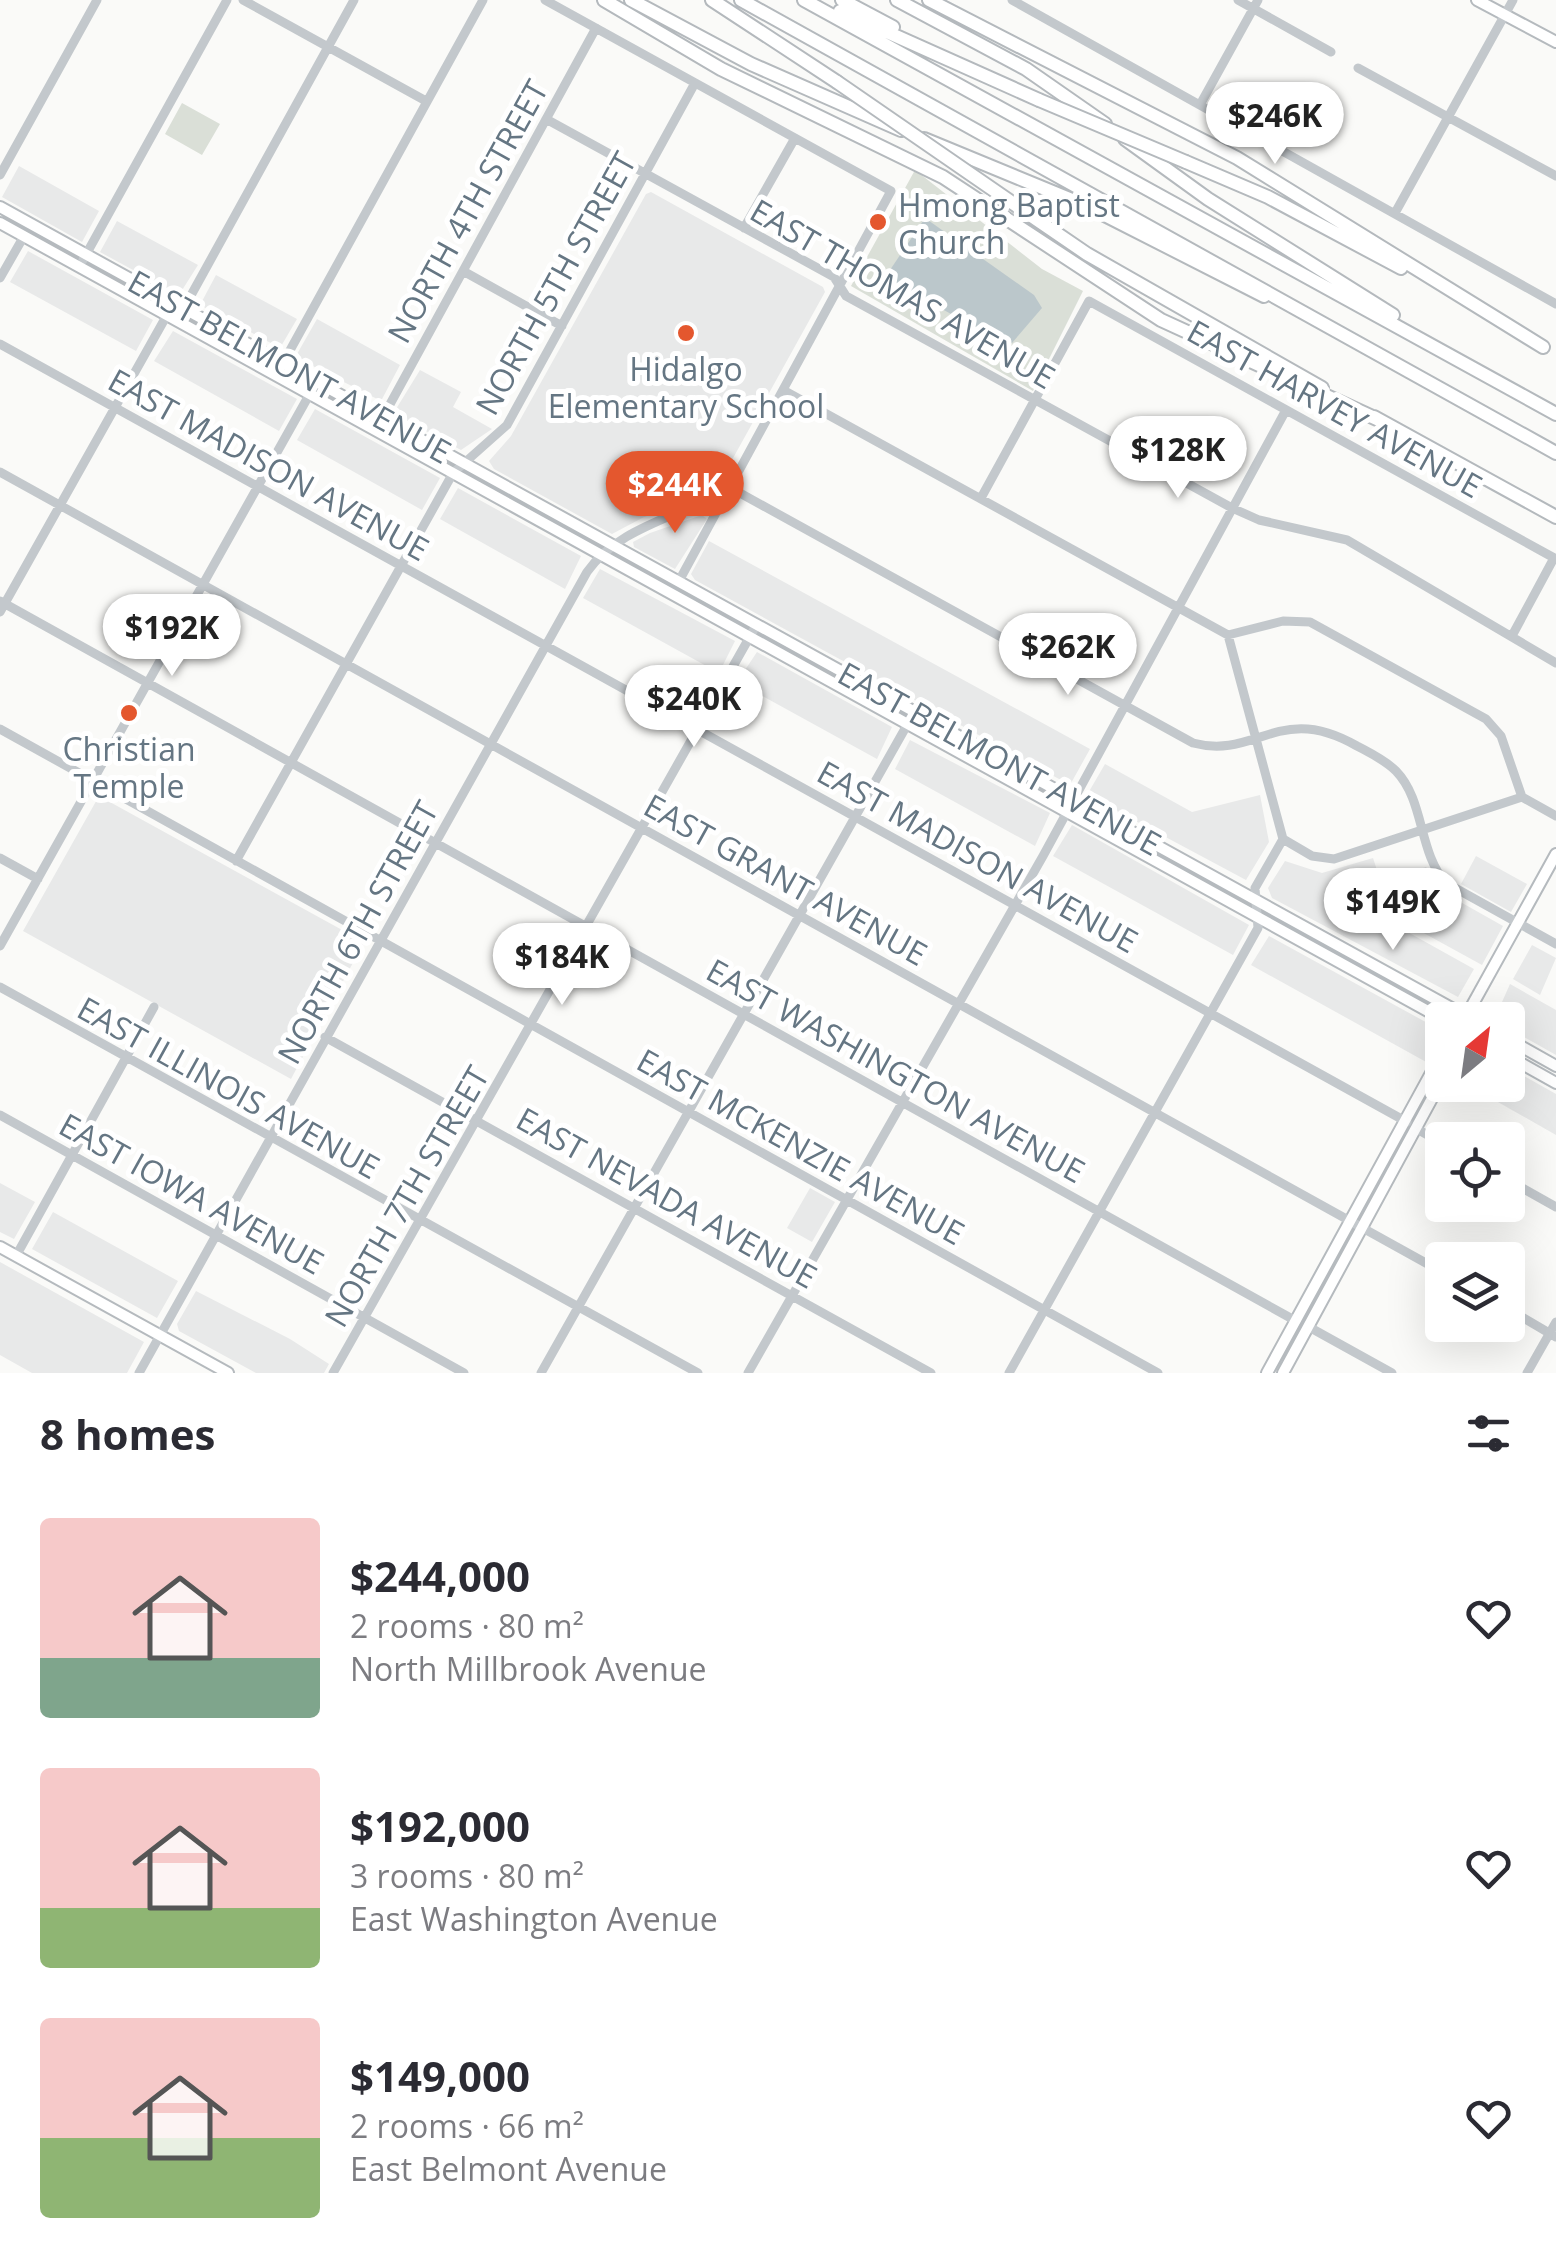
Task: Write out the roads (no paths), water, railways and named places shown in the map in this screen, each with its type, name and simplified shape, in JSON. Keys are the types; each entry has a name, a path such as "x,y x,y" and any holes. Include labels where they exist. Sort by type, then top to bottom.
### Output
{"highway":[{"path":"604,0 721,69 943,177 1160,320 1379,420"},
{"path":"631,0 784,78 1090,207 1369,349"},
{"path":"644,0 784,78"},
{"path":"700,0 772,40"},
{"path":"712,0 1087,254 1556,517"},
{"path":"742,0 1556,453"},
{"path":"804,0 1556,414"},
{"path":"815,0 1311,218 1550,351"},
{"path":"842,0 1010,88"},
{"path":"898,0 1040,78 1208,199 1518,392"},
{"path":"929,0 1224,151 1550,351"}],"main road":[{"path":"1477,0 1556,42"},
{"name":"EAST BELMONT AVENUE","path":"0,207 1438,1002"},
{"name":"EAST BELMONT AVENUE","path":"0,223 1425,1010"},
{"path":"215,342 275,366 282,362"},
{"path":"1477,1002 1556,854"},
{"path":"1525,1049 1556,1066"},
{"path":"1525,1066 1556,1083"},
{"path":"1267,1372 1425,1087"},
{"path":"1282,1373 1431,1102"},
{"path":"0,1247 228,1373"}],"street":[{"path":"0,175 97,0"},
{"path":"79,267 228,0"},
{"path":"243,0 426,101"},
{"path":"184,308 354,0"},
{"path":"282,362 483,0"},
{"path":"545,0 892,192 678,581"},
{"path":"1012,0 1556,304"},
{"path":"1238,0 1255,4 1331,52"},
{"path":"1395,212 1513,0"},
{"path":"1201,103 1255,4"},
{"name":"NORTH 4TH STREET","path":"382,417 596,28"},
{"path":"1358,68 1556,176"},
{"name":"NORTH 5TH STREET","path":"236,861 453,473 507,425 695,83"},
{"name":"EAST THOMAS AVENUE","path":"546,119 834,277 846,296 1232,508 1259,520 1346,540 1513,634 1556,663"},
{"path":"744,228 795,138"},
{"path":"0,278 24,236"},
{"path":"463,271 562,326"},
{"name":"EAST HARVEY AVENUE","path":"1035,400 1089,301 1555,559"},
{"path":"2,605 166,315"},
{"name":"EAST MADISON AVENUE","path":"0,344 1407,1122"},
{"path":"0,946 317,382"},
{"path":"783,390 1228,635 1296,620 1343,638 1486,718 1500,736 1522,797 1556,816"},
{"path":"981,498 1035,400"},
{"path":"748,1373 903,1103 1286,410"},
{"name":"EAST GRANT AVENUE","path":"0,472 1425,1262"},
{"path":"601,555 655,521 700,506 729,487"},
{"path":"729,487 1124,707 1203,746 1296,727 1334,732 1396,770 1410,792 1434,866 1446,883 1556,944"},
{"name":"NORTH 6TH STREET","path":"140,1373 378,940 548,646 572,596 601,555"},
{"path":"1513,634 1555,559"},
{"name":"EAST WASHINGTON AVENUE","path":"2,605 1296,1321"},
{"name":"NORTH 7TH STREET","path":"333,1373 757,624"},
{"path":"1009,1373 1258,928 1255,888 1282,839 1228,635"},
{"path":"541,1373 914,711"},
{"name":"EAST MCKENZIE AVENUE","path":"0,729 1158,1373"},
{"path":"1282,839 1312,856 1334,860 1522,797"},
{"path":"0,858 38,879"},
{"name":"EAST ILLINOIS AVENUE","path":"0,987 698,1373"},
{"path":"16,1256 154,1007"},
{"name":"EAST NEVADA AVENUE","path":"325,1036 931,1373"},
{"name":"EAST IOWA AVENUE","path":"0,1115 464,1373"},
{"path":"1418,1130 1425,1134"},
{"path":"1525,1189 1556,1206"},
{"path":"1525,1319 1553,1335"},
{"path":"1528,1373 1553,1335 1556,1322"},
{"path":"1308,1328 1392,1373"}],"place":[{"name":"Hmong Baptist Church","path":"878,222"},
{"name":"Hidalgo Elementary School","path":"686,333"},
{"name":"Christian Temple","path":"129,713"}]}
